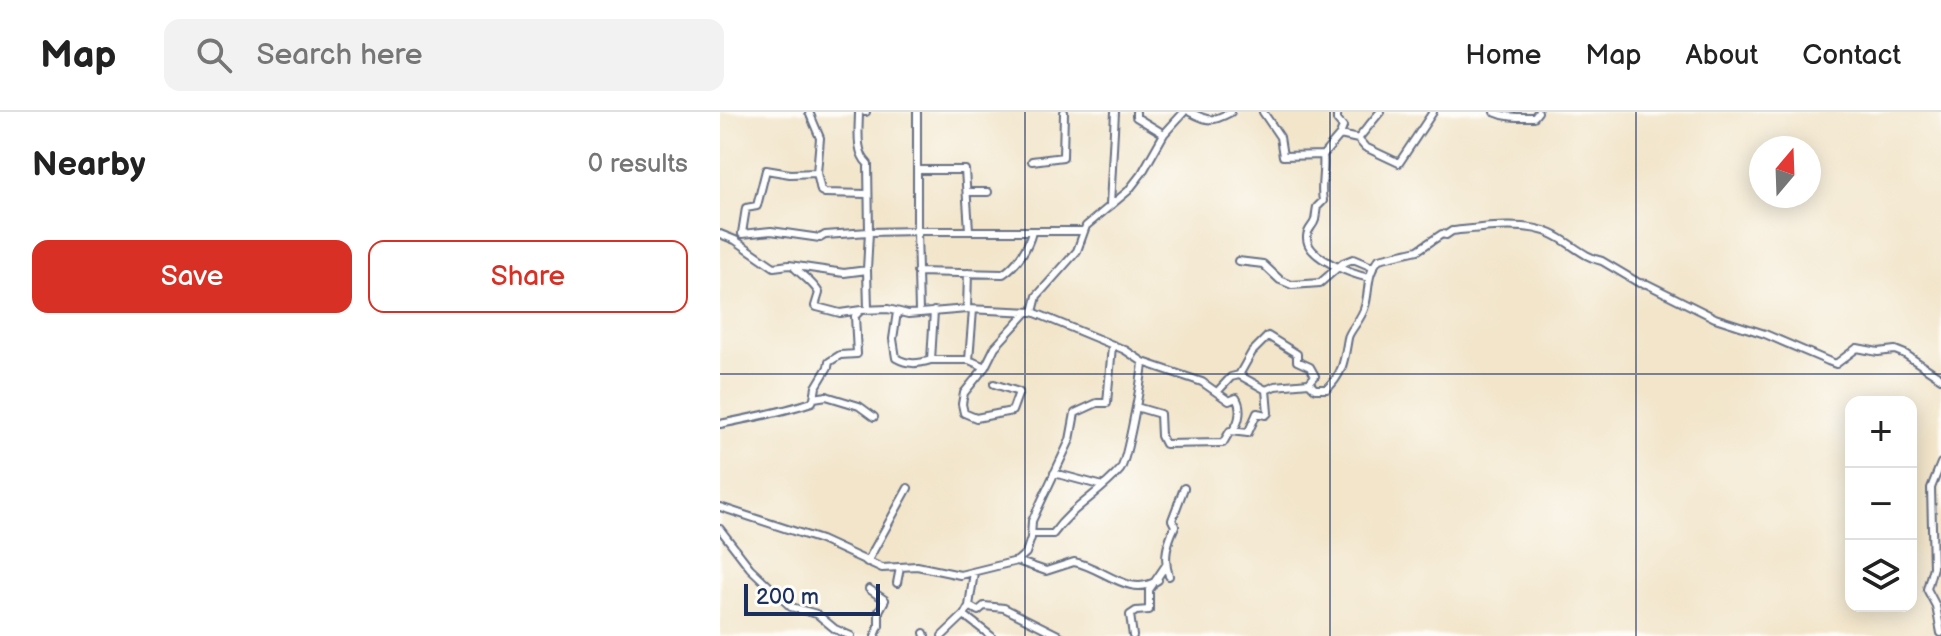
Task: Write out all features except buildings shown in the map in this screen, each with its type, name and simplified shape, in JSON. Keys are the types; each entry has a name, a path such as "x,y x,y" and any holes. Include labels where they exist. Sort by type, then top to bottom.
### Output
{"street":[{"path":"809,112 820,138 817,173 822,192 867,194"},
{"path":"720,424 812,402 829,362 840,355 857,354 855,316 864,309 869,232 868,164 861,158 859,147 863,112"},
{"path":"917,112 919,312"},
{"path":"1032,161 1063,157 1064,112"},
{"path":"1110,205 1115,112"},
{"path":"1136,112 1136,117 1164,134"},
{"path":"994,384 1019,392 1012,411 976,418 964,413 962,397 985,367 995,347 1030,312 1043,287 1077,251 1084,231 1128,191 1164,134 1184,112"},
{"path":"1190,112 1215,121 1231,112"},
{"path":"1263,112 1280,137 1283,156 1323,155"},
{"path":"1337,112 1337,120 1343,127 1323,155 1323,201 1317,207 1316,218 1307,232 1308,244 1313,254 1349,273 1369,278"},
{"path":"1358,139 1380,112"},
{"path":"1340,135 1358,139 1365,147 1399,163 1433,112"},
{"path":"1494,112 1503,117 1534,117 1538,112"},
{"path":"742,234 746,208 757,206 766,170 790,174 817,173"},
{"path":"918,170 965,170 969,192 969,230"},
{"path":"969,192 988,192"},
{"path":"1309,383 1315,389 1327,389 1335,381 1347,356 1348,337 1360,322 1365,308 1372,267 1379,259 1418,250 1452,231 1487,227 1548,232 1639,283 1647,284 1715,318 1765,334 1836,364 1857,348 1878,352 1895,350 1941,378"},
{"path":"735,240 742,234 792,232 820,238 869,232 1084,231"},
{"path":"917,272 1007,272 1026,248 1032,232"},
{"path":"720,234 735,240 774,267 794,266 831,272 867,270"},
{"path":"1238,261 1263,264 1280,280 1292,285 1320,283 1339,266 1356,259 1372,267"},
{"path":"794,266 819,293 815,306 840,313 864,309 888,309 908,314 970,310 1030,312 1143,362 1184,375 1218,391 1229,401 1233,397 1239,400 1239,421 1223,443 1165,444 1161,436 1160,414 1136,407"},
{"path":"968,273 969,360"},
{"path":"931,360 934,311"},
{"path":"897,312 893,339 896,358 906,363 969,360 985,367"},
{"path":"1239,375 1252,352 1268,336 1297,354 1297,361 1310,367 1315,376 1309,383 1275,386 1266,390"},
{"path":"720,507 821,540 882,568 917,566 960,575 1017,561 1026,553 1032,521 1070,440 1075,413 1097,403 1107,403 1112,346"},
{"path":"1031,534 1053,534 1064,518 1124,465 1143,362"},
{"path":"1218,391 1233,375 1239,375 1266,390"},
{"path":"1233,430 1240,434 1248,433 1257,413 1268,413 1266,390"},
{"path":"815,395 859,406 874,417"},
{"path":"1941,463 1931,488 1933,567 1927,589 1939,607 1941,633"},
{"path":"1054,473 1103,486"},
{"path":"867,562 908,488"},
{"path":"1169,576 1166,565 1169,538 1175,526 1172,520 1184,488"},
{"path":"720,529 750,568 791,607 817,614 835,629 851,636"},
{"path":"1017,561 1046,571 1066,563 1077,563 1113,576 1125,585 1139,587 1148,587 1158,580"},
{"path":"1133,636 1130,615 1149,610 1149,590 1166,565"},
{"path":"897,583 900,568"},
{"path":"942,636 969,606 974,572"},
{"path":"869,589 885,600 879,611 875,636"},
{"path":"969,606 978,611 984,606 1004,608 1060,636"},
{"path":"964,615 991,636"}]}
